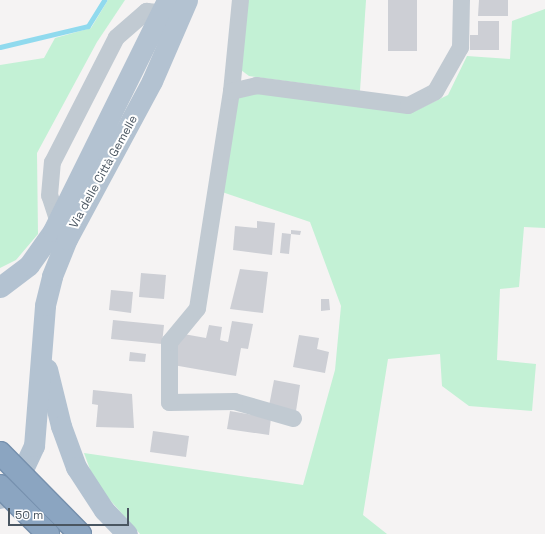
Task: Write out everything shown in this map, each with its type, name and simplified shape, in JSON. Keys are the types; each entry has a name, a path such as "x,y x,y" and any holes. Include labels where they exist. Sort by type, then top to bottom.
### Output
{"highway":[{"path":"0,453 80,534"},
{"path":"0,486 48,534"}],"main road":[{"name":"Via delle Città Gemelle","path":"0,498 18,480 33,451 41,350 48,290 60,255 152,81 187,0"},
{"name":"Via delle Città Gemelle","path":"0,287 29,265 58,222 164,6"},
{"path":"41,350 61,426 76,467 104,510 127,534"}],"street":[{"path":"240,0 231,91 197,308 169,342 168,402 234,401 293,418"},
{"path":"231,91 256,85 408,105 435,91 460,47 462,0"},
{"path":"58,222 49,195 52,162 116,37 146,11 164,6"}],"green space":[{"path":"108,0 125,0 97,42 37,153 38,234 16,260 0,268 0,65 44,58 55,38 91,28"},
{"path":"244,0 366,0 360,91 249,76 241,70"},
{"path":"545,9 545,228 524,227 519,287 500,289 497,360 536,364 532,411 469,406 442,386 440,354 388,359 363,515 387,534 140,534 95,483 84,453 303,485 335,370 341,306 310,222 222,192 233,102 242,92 262,91 411,113 448,95 467,56 510,59 512,21"}],"building":[{"path":"388,0 417,0 417,51 388,51"},
{"path":"479,0 508,0 508,16 478,16"},
{"path":"478,21 499,21 499,50 470,50 470,35 478,35"},
{"path":"257,221 275,223 272,255 233,250 235,226 257,228"},
{"path":"291,230 301,231 300,235 291,234"},
{"path":"282,233 291,234 289,254 280,253"},
{"path":"240,269 268,272 263,313 230,309"},
{"path":"141,273 166,275 164,299 139,297"},
{"path":"111,290 133,292 131,313 109,310"},
{"path":"321,299 329,299 330,310 321,311"},
{"path":"113,320 164,325 162,344 111,339"},
{"path":"232,321 253,324 248,349 241,348 236,376 173,365 178,333 206,338 209,325 222,327 220,340 228,342"},
{"path":"299,335 319,338 317,349 329,352 325,373 293,367"},
{"path":"130,352 146,354 145,362 129,361"},
{"path":"274,380 300,385 296,411 269,406"},
{"path":"93,390 132,394 134,428 96,427 98,405 92,404"},
{"path":"230,411 271,418 269,435 227,429"},
{"path":"153,431 189,436 186,457 150,452"}],"waterway":[{"path":"0,47 88,26 104,0"}]}
